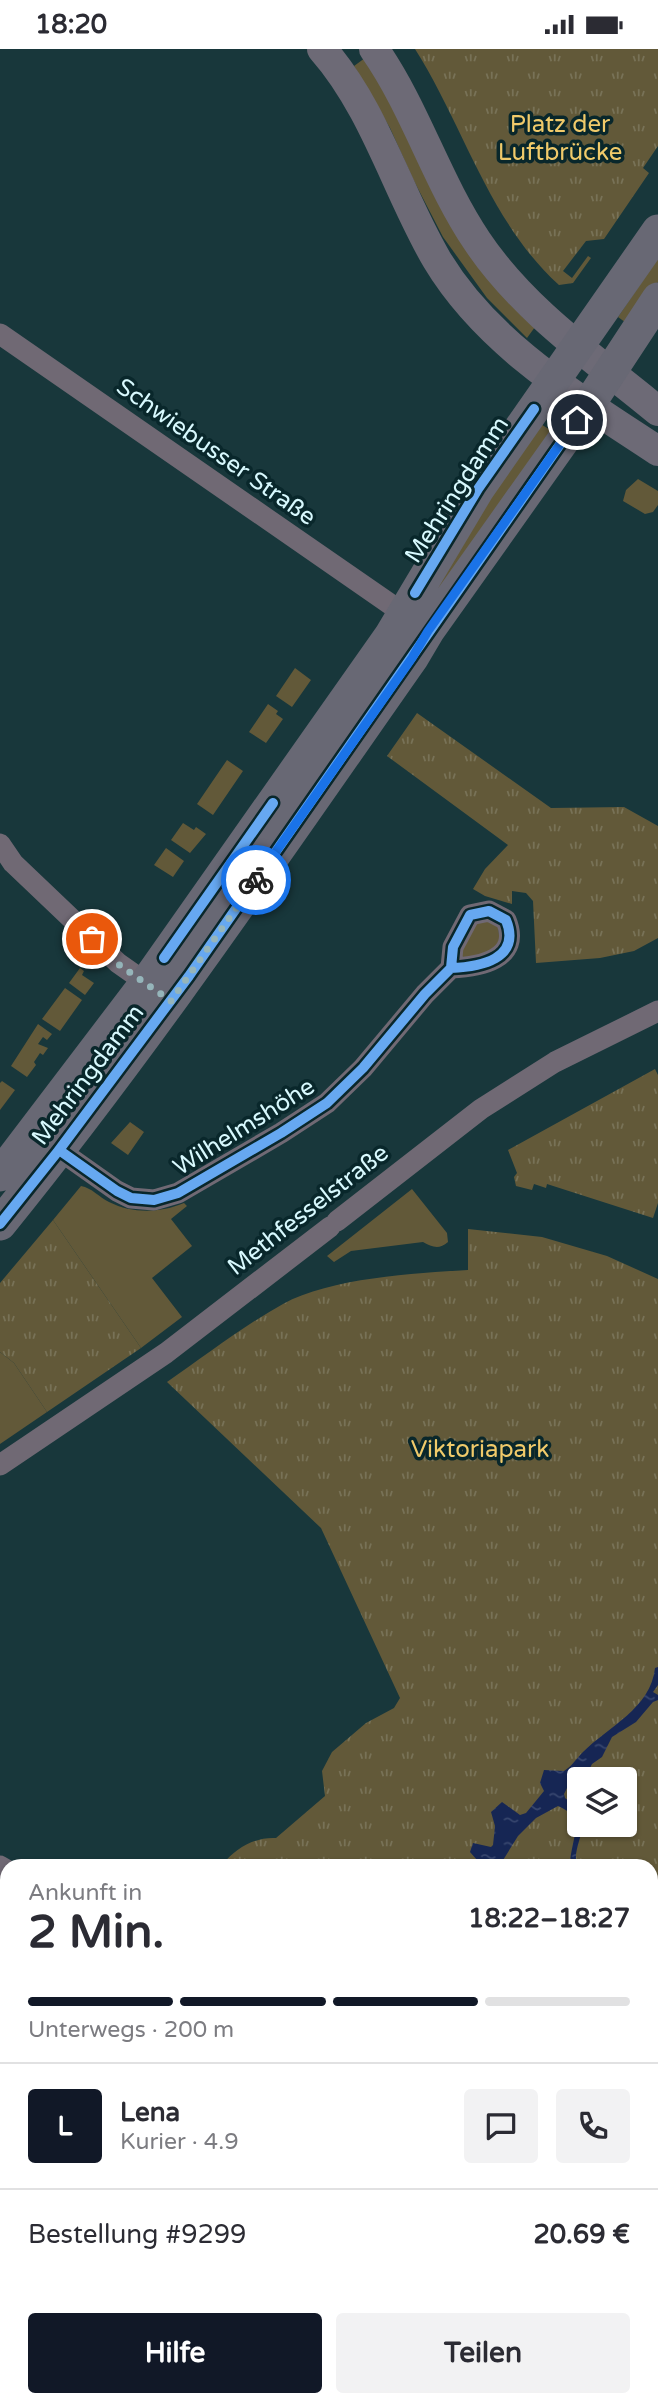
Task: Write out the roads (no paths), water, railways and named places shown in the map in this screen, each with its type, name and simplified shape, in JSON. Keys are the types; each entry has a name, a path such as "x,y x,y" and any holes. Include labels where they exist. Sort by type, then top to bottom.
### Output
{"main road":[{"path":"322,49 359,103 439,262 480,316 522,356 658,450"},
{"path":"374,49 406,101 450,196 477,240 527,302 658,411"},
{"name":"Mehringdamm","path":"416,622 478,489 658,231"},
{"name":"Mehringdamm","path":"0,1224 59,1150 158,992 383,646 416,622 589,404 658,299"},
{"name":"Mehringdamm","path":"0,1175 158,992"}],"street":[{"name":"Schwiebusser Straße","path":"0,334 416,622"},
{"path":"0,844 6,871 118,964 158,992"},
{"name":"Wilhelmshöhe","path":"59,1150 131,1198 154,1200 178,1193 327,1103 363,1068 425,994 451,968"},
{"name":"Methfesselstraße","path":"0,1465 166,1353 481,1109 555,1062 658,1011"}],"water":[{"path":"658,1667 658,1685 653,1692 658,1695 658,1700 653,1702 636,1722 612,1737 602,1757 590,1767 569,1767 637,1706 652,1682 655,1668"},
{"path":"567,1769 567,1788 564,1794 567,1811 558,1806 536,1818 518,1836 504,1859 476,1859 470,1852 473,1843 491,1847 493,1845 495,1826 491,1812 502,1802 520,1815 526,1813 544,1791 540,1783 544,1770 564,1771"},
{"path":"574,1837 580,1837 576,1859 571,1859"}],"park label":[{"name":"Platz der Luftbrücke","path":"560,138"},
{"name":"Viktoriapark","path":"480,1449"}]}
